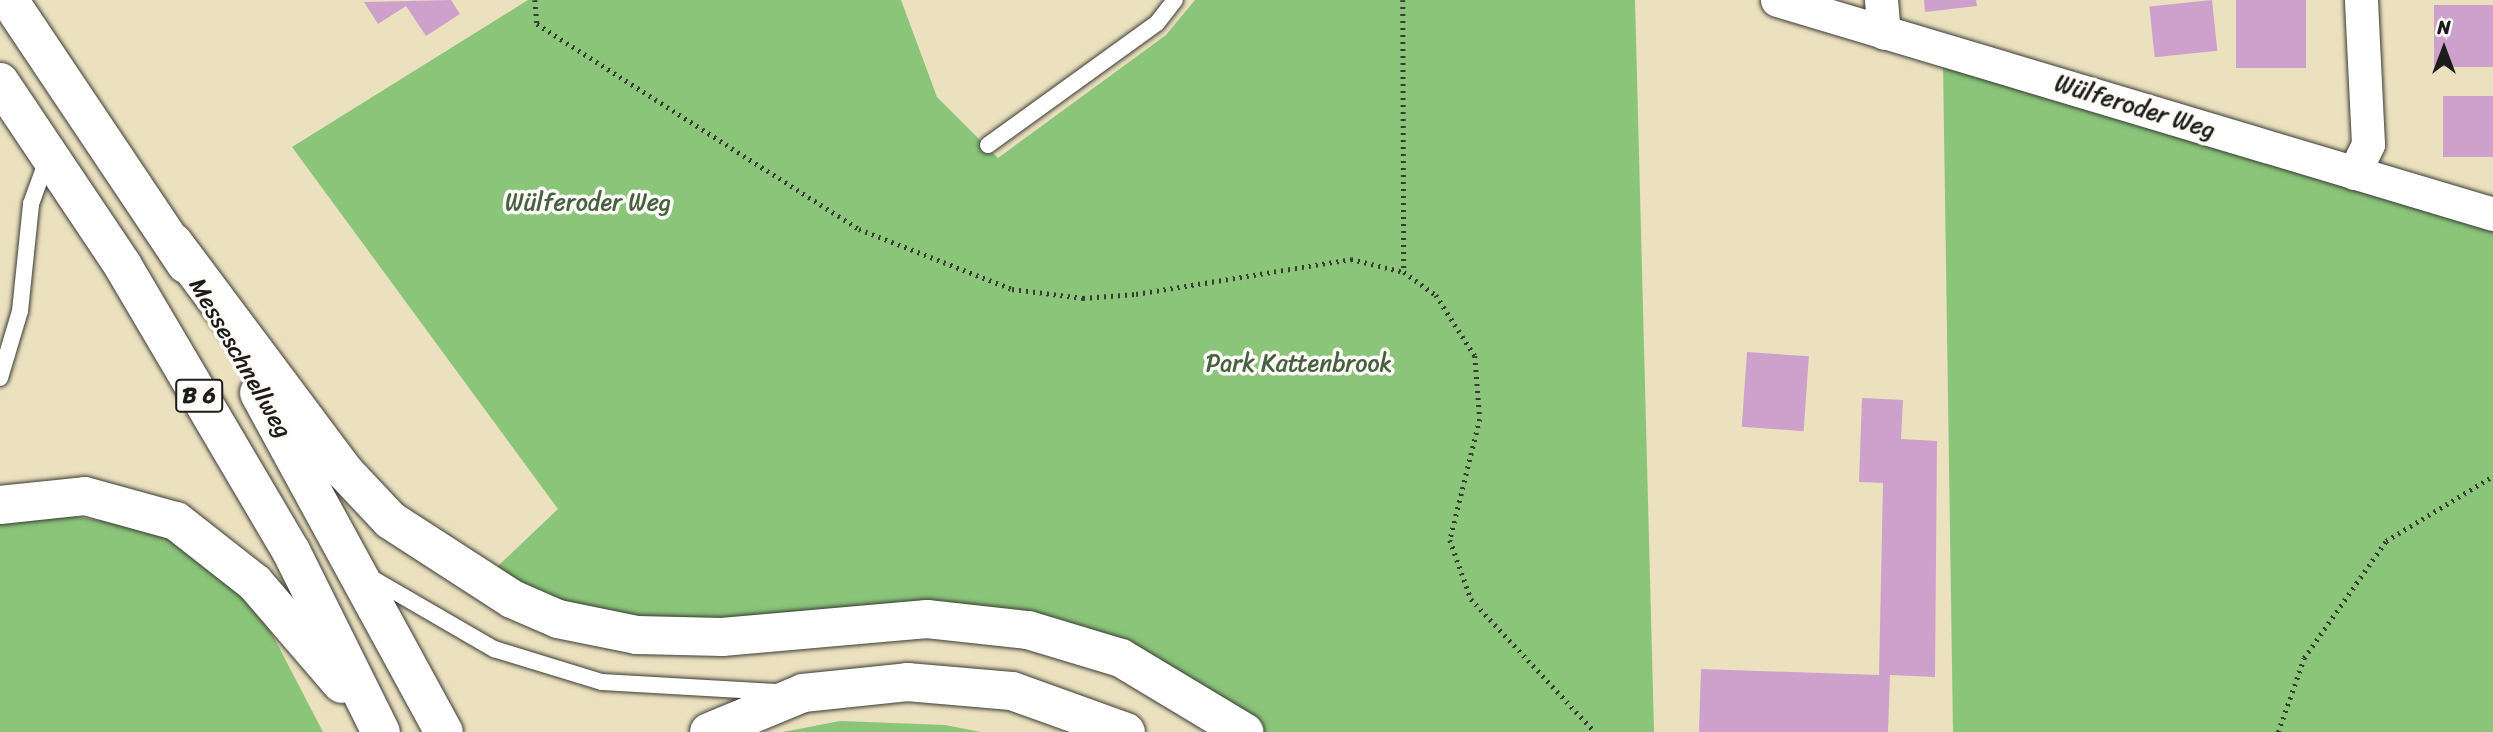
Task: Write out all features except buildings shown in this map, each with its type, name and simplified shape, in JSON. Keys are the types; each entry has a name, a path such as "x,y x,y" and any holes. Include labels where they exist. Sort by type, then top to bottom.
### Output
{"highway":[{"name":"Messeschnellweg","path":"9,0 173,242 363,573 444,732"},
{"name":"B 6","path":"0,82 50,151 291,551 379,727"},
{"path":"173,242 345,472 390,520 512,599 558,619 638,635 722,637 927,619 1028,630 1121,658 1244,732"},
{"path":"0,505 85,496 176,521 255,583 379,727"},
{"path":"709,732 803,693 961,684 1057,702 1126,732"}],"street":[{"name":"Wülferoder Weg","path":"1777,0 2493,214"},
{"path":"1881,0 1884,33"},
{"path":"2354,173 2368,144 2361,0"}],"lane":[{"path":"988,145 1157,23 1175,0"},
{"path":"0,378 20,311 31,205 50,151"},
{"path":"363,573 494,649 602,682 803,693"}],"path":[{"path":"535,0 537,24 848,223 930,262 1012,289 1083,298 1136,294 1351,259 1404,272 1436,295 1475,356 1480,419 1450,540 1471,599 1595,732"},
{"path":"1403,0 1404,272"},
{"path":"2277,732 2304,658 2386,541 2493,476"}],"green space":[{"name":"Park Kattenbrook","path":"528,0 901,0 937,97 998,158 1166,35 1195,0 1635,0 1654,732 1244,732 1028,630 722,637 481,582 558,509 292,147"},
{"path":"1943,63 2493,224 2493,732 1953,732"},
{"path":"61,514 154,530 229,577 269,628 323,732 0,732 0,523"},
{"path":"840,721 945,725 981,732 783,732"}]}
